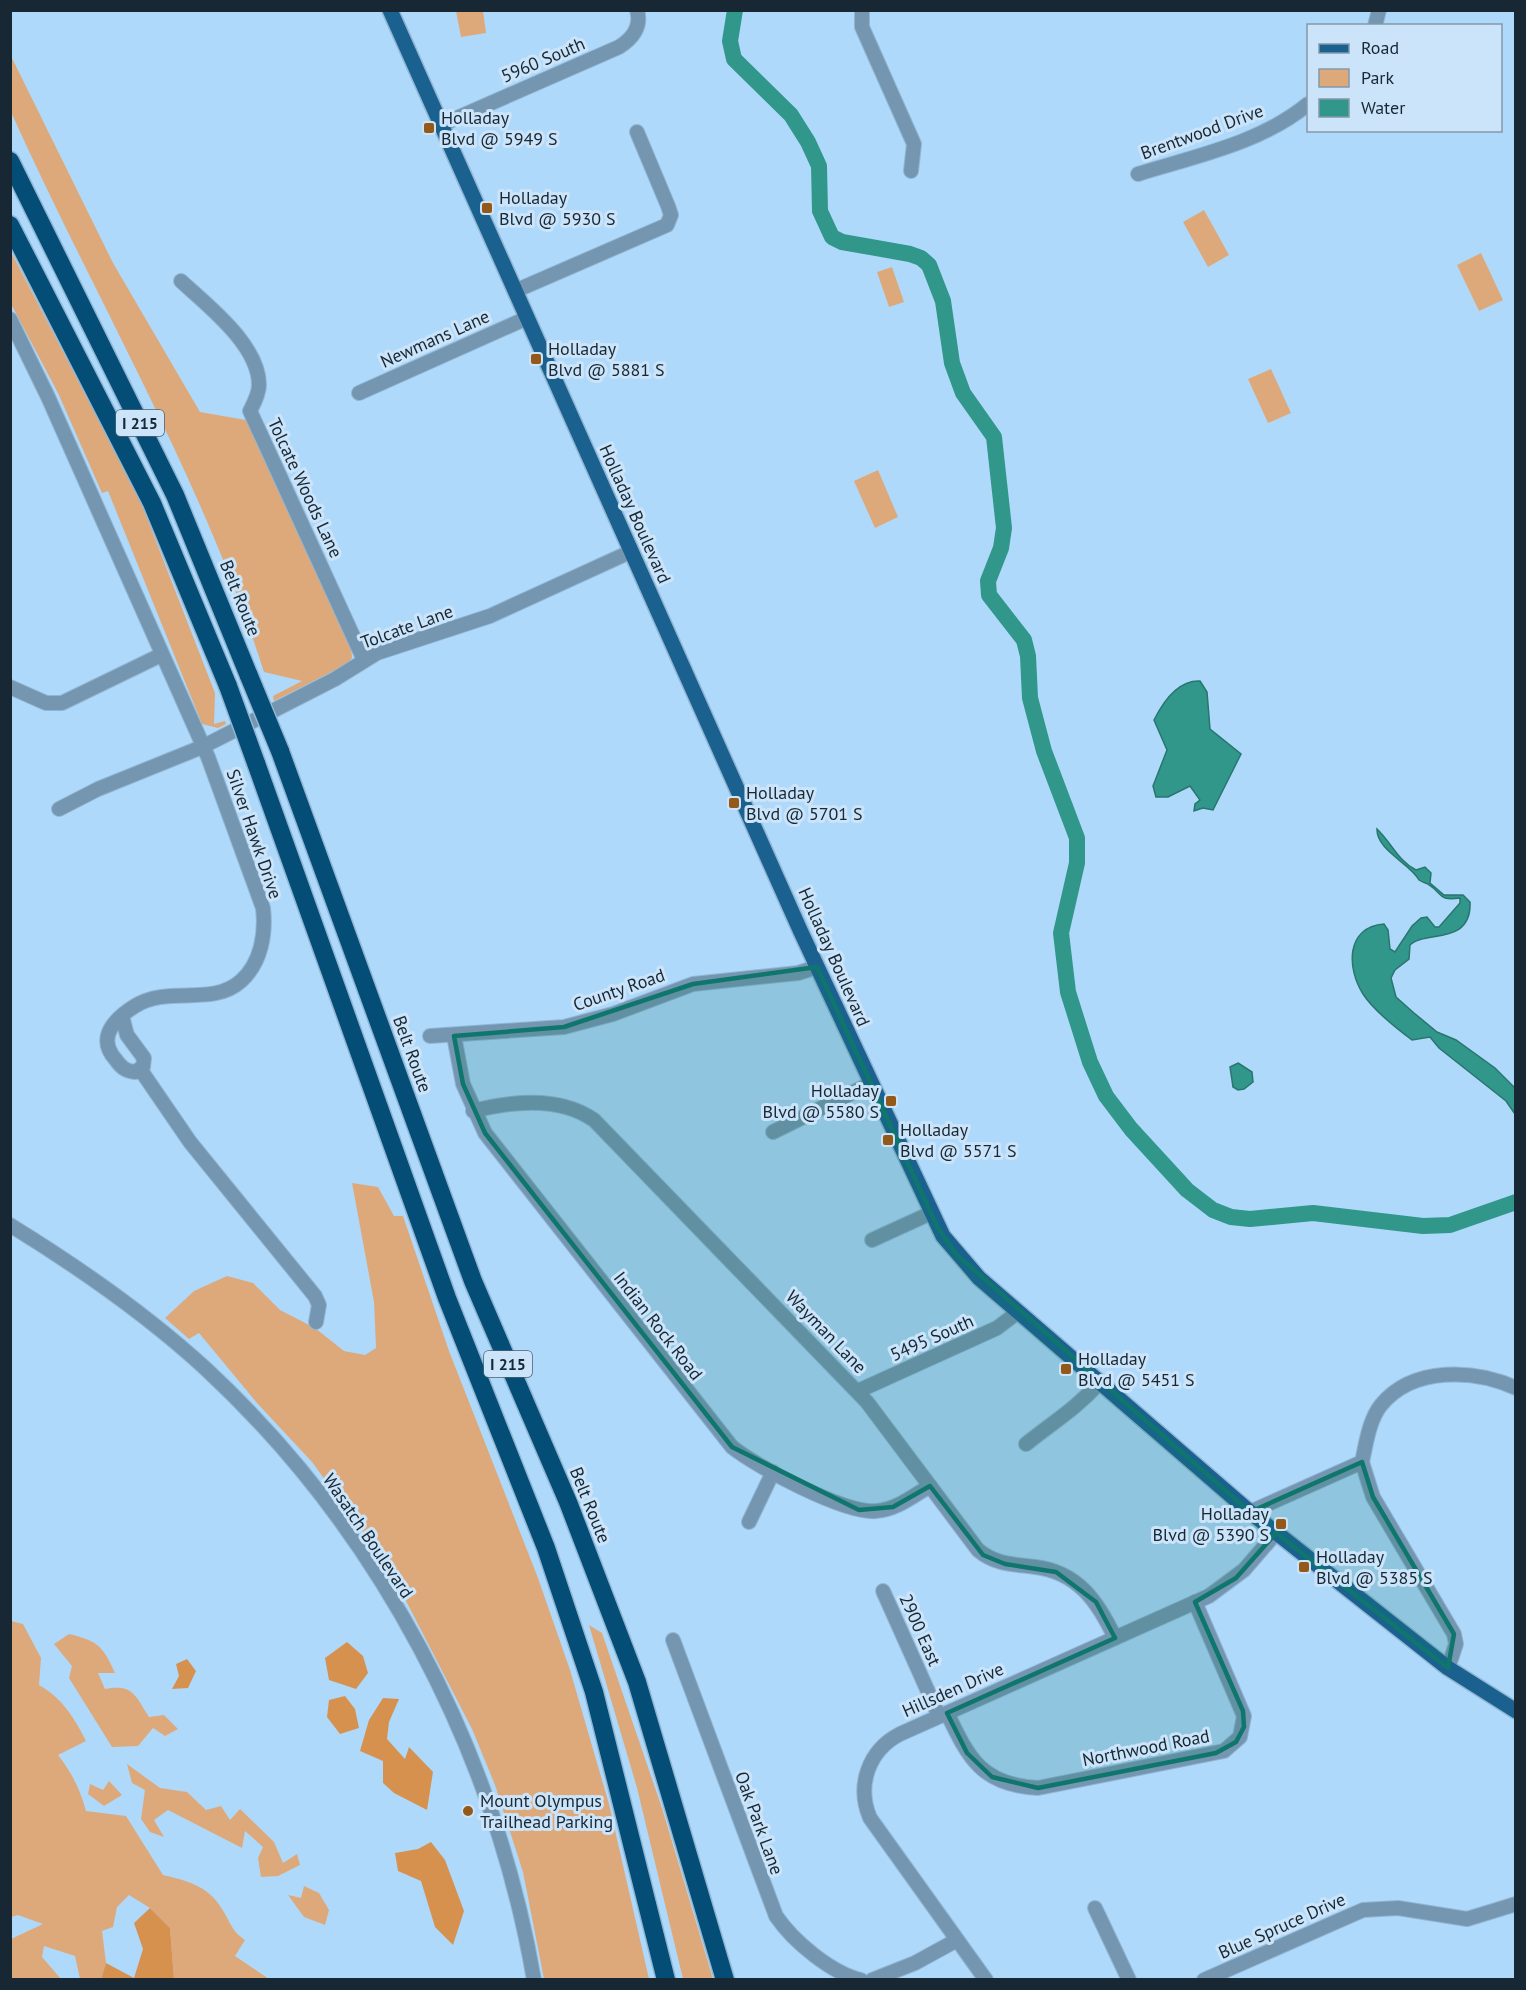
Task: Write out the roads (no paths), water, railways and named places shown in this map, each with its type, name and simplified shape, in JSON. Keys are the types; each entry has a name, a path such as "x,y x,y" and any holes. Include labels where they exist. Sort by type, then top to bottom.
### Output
{"highway":[{"name":"Belt Route","path":"13,165 175,495 280,752 472,1281 568,1502 637,1682 725,1980"},
{"name":"I 215","path":"10,225 152,503 228,686 447,1298 546,1548 594,1692 666,1980"}],"main road":[{"name":"Holladay Boulevard","path":"390,10 817,967 943,1236 963,1262 1018,1312 1250,1512 1448,1668 1515,1711"}],"street":[{"name":"5960 South","path":"441,125 619,47 636,31 639,19 637,10"},
{"path":"862,10 862,27 914,144 911,171"},
{"name":"Brentwood Drive","path":"1138,174 1272,128 1307,105"},
{"path":"515,291 667,225 671,215 636,132"},
{"name":"Tolcate Woods Lane","path":"181,282 232,329 249,355 259,384 250,411 364,660"},
{"name":"Newmans Lane","path":"359,393 527,318"},
{"path":"10,320 48,397 202,747"},
{"name":"Tolcate Lane","path":"59,809 98,789 202,747 392,647 498,613 630,552"},
{"path":"10,687 46,703 62,703 161,655"},
{"name":"Silver Hawk Drive","path":"122,1016 127,1035 144,1058 144,1064 140,1070 132,1072 124,1068 106,1047 108,1032 122,1016 134,1006 155,997 210,994 231,989 249,974 261,947 264,917 261,900 202,747"},
{"name":"County Road","path":"430,1036 564,1027 613,1014 693,984 798,973 817,967"},
{"name":"Indian Rock Road","path":"454,1036 463,1084 473,1111 485,1133 721,1436 739,1452 774,1472 837,1503 867,1511 892,1508 930,1486"},
{"name":"Silver Hawk Drive","path":"140,1070 190,1142 315,1296 319,1305 316,1322"},
{"path":"772,1132 870,1084"},
{"name":"Wayman Lane","path":"473,1111 504,1105 554,1104 571,1107 594,1120 858,1391 973,1545 983,1555 1005,1564 1056,1572 1074,1581 1096,1602 1115,1638"},
{"path":"872,1240 931,1213"},
{"name":"Wasatch Boulevard","path":"10,1225 120,1298 205,1369 279,1444 354,1541 407,1626 464,1736 507,1857 534,1980"},
{"name":"5495 South","path":"858,1391 998,1328 1018,1312"},
{"path":"1448,1668 1456,1644 1454,1634 1373,1497 1362,1462 1375,1416 1387,1400 1407,1385 1428,1378 1473,1375 1497,1379 1515,1388"},
{"path":"1026,1444 1058,1418 1074,1409 1100,1382"},
{"path":"1250,1512 1362,1462"},
{"path":"749,1522 774,1472"},
{"name":"Hillsden Drive","path":"986,1980 878,1831 867,1811 864,1794 868,1770 881,1748 900,1734 943,1714 1195,1602 1236,1578 1276,1533"},
{"name":"2900 East","path":"883,1591 943,1714"},
{"name":"Northwood Road","path":"943,1714 978,1767 1007,1784 1022,1787 1038,1788 1224,1751 1240,1737 1244,1716 1195,1602"},
{"name":"Oak Park Lane","path":"673,1640 776,1916 803,1947 848,1975 861,1980"},
{"name":"Blue Spruce Drive","path":"1204,1980 1363,1910 1398,1908 1467,1919 1515,1904"},
{"path":"1095,1908 1129,1980"},
{"path":"872,1980 915,1963 957,1940"}],"water":[{"path":"1200,681 1207,692 1210,729 1241,754 1213,810 1203,808 1194,811 1195,804 1200,800 1190,786 1168,797 1156,797 1153,786 1167,750 1154,720 1172,693 1185,684"},
{"path":"1377,829 1410,866 1416,870 1425,867 1431,873 1430,883 1444,895 1463,895 1470,902 1469,916 1464,925 1456,931 1426,938 1410,945 1409,959 1395,970 1391,978 1396,997 1437,1032 1456,1040 1495,1068 1515,1088 1515,1114 1506,1101 1439,1048 1430,1037 1412,1040 1392,1025 1363,994 1358,984 1352,962 1356,941 1362,933 1371,927 1384,924 1388,930 1390,949 1395,952 1412,926 1421,918 1427,917 1435,927 1439,927 1460,903 1460,898 1444,898 1428,884 1419,880 1382,844"},
{"path":"1238,1063 1252,1072 1253,1082 1244,1089 1238,1090 1233,1087 1230,1067"}],"waterway":[{"path":"735,10 730,41 734,59 791,115 808,142 819,166 820,211 832,237 842,242 910,254 921,258 929,265 943,301 952,363 963,393 994,437 1004,528 1001,548 988,581 989,595 1024,640 1028,656 1030,698 1044,751 1077,838 1077,863 1061,933 1068,992 1090,1062 1106,1096 1131,1129 1187,1190 1213,1210 1231,1217 1250,1219 1313,1213 1423,1226 1450,1225 1516,1202"}],"place":[{"name":"Holladay Blvd @ 5949 S","path":"429,128"},
{"name":"Holladay Blvd @ 5930 S","path":"487,208"},
{"name":"Holladay Blvd @ 5881 S","path":"536,359"},
{"name":"Holladay Blvd @ 5701 S","path":"734,803"},
{"name":"Holladay Blvd @ 5580 S","path":"891,1101"},
{"name":"Holladay Blvd @ 5571 S","path":"888,1140"},
{"name":"Holladay Blvd @ 5451 S","path":"1066,1369"},
{"name":"Holladay Blvd @ 5390 S","path":"1281,1524"},
{"name":"Holladay Blvd @ 5385 S","path":"1304,1567"},
{"name":"Mount Olympus Trailhead Parking","path":"468,1811"}]}
